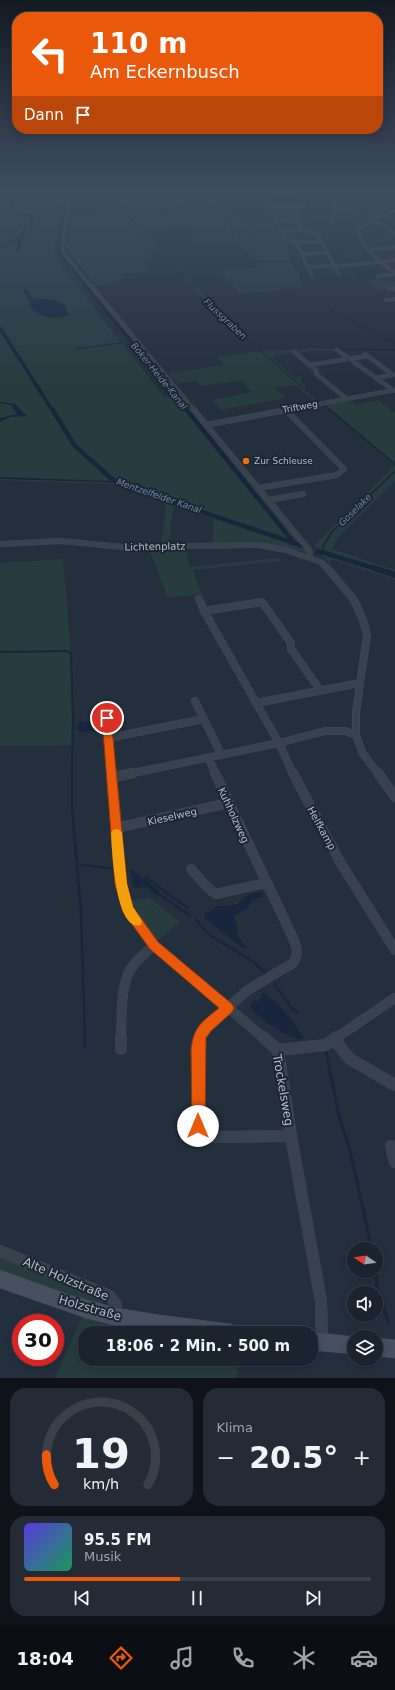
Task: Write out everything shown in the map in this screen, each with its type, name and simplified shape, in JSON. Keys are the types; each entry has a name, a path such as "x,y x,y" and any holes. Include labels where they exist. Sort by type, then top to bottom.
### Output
{"main road":[{"name":"Holzstraße","path":"0,1279 84,1308 116,1317 174,1326"},
{"path":"318,1341 347,1344"},
{"path":"383,1348 395,1349"}],"street":[{"path":"65,254 310,550 310,557 321,562 354,600 359,610 367,635 356,712 356,735 362,752 395,797"},
{"path":"302,254 312,276"},
{"path":"328,254 339,274"},
{"path":"372,254 380,263 395,273"},
{"path":"307,267 380,263 395,260"},
{"path":"377,277 395,273"},
{"path":"389,289 395,289"},
{"path":"386,300 395,299"},
{"path":"337,350 392,391 395,396"},
{"path":"294,352 317,370 316,374 347,399"},
{"path":"362,352 393,375 375,378"},
{"path":"310,365 367,356"},
{"name":"Triftweg","path":"206,425 392,391"},
{"path":"258,488 337,475 342,473 344,470 344,468 286,410"},
{"path":"268,500 303,494"},
{"name":"Lichtenplatz","path":"0,544 62,541 122,547 260,545 286,550 310,557"},
{"name":"Helfkamp","path":"199,599 204,611 279,743 301,791 337,855 395,950"},
{"path":"204,611 262,602 291,643 291,648 320,690"},
{"path":"256,703 360,683"},
{"path":"195,700 221,754"},
{"path":"107,718 121,884 127,908 154,945 228,1008"},
{"path":"108,738 204,719"},
{"path":"112,778 279,743 324,731 345,731 356,735"},
{"name":"Kuhholzweg","path":"208,758 292,936 298,953 296,959 280,971 248,990 228,1008"},
{"name":"Kieselweg","path":"116,828 229,803"},
{"path":"191,869 209,889 216,894 266,883"},
{"path":"121,1049 126,982 130,971 138,960 154,945"},
{"path":"278,1050 326,1045 395,998"},
{"name":"Trockelsweg","path":"291,1136 212,1137 205,1136 200,1133 198,1126 199,1036 206,1027 228,1008 278,1050 291,1136 321,1301 318,1326"},
{"path":"334,1039 350,1059 395,1085"},
{"path":"391,1146 395,1162"},
{"name":"Alte Holzstraße","path":"0,1251 110,1296 116,1301 116,1317"}],"green space":[{"path":"0,254 56,254 58,258 55,258 165,398 180,396 206,431 307,551 307,553 260,545 213,543 213,519 173,506 169,544 161,544 166,504 111,484 0,480"},
{"path":"70,254 150,254 154,260 144,262 152,271 121,274 124,279 116,280 119,283 96,286"},
{"path":"161,254 165,254 171,262 168,262"},
{"path":"248,254 289,254 301,276 304,288 240,293 219,271 262,267"},
{"path":"170,264 173,264 223,314 221,314 201,297"},
{"path":"382,280 384,282 395,281 395,288 377,290 367,281"},
{"path":"319,348 333,349 336,351 314,351 275,355 276,356 271,357 296,378 301,377 300,381 306,387 305,388 321,403 317,403 295,385 275,388 285,398 221,410 212,400 252,392 242,381 201,386 196,381 177,384 168,373 224,365 216,357 262,351"},
{"path":"350,400 356,405 378,400 395,413 395,463 380,452 326,405"},
{"path":"395,465 395,481 338,537 332,549 395,570 395,580 338,561 333,560 328,562 314,546"},
{"path":"185,547 190,567 279,558 281,561 193,570 201,594 168,598 149,549"},
{"path":"63,559 71,654 73,745 0,746 0,563"},
{"path":"150,898 180,922 157,941 137,917 130,900"},
{"path":"0,1257 101,1300 103,1304 100,1306 0,1270"},
{"path":"83,1315 145,1326 78,1326"},
{"path":"78,1326 78,1366 239,1366 236,1378 55,1378 60,1366 64,1366 64,1358"}],"water":[{"path":"24,289 28,289 32,298 54,300 61,303 67,308 66,312 69,315 53,318 42,315 29,305 31,301 28,300 27,295 24,294"},
{"path":"0,402 15,404 27,416 10,417 0,422 0,418 17,414 11,405"},
{"path":"80,722 94,722 97,724 95,731 79,732 77,730 77,724"},
{"path":"131,869 159,891 156,895 146,886 137,888 133,886 130,871"},
{"path":"263,892 263,897 251,901 248,908 234,916 238,929 237,935 247,948 242,947 204,918 205,914 217,906 237,904 250,894"},
{"path":"265,993 287,1014 304,1039 291,1037 283,1033 260,1017 250,1007 252,1001 258,1002 262,994"}],"waterway":[{"name":"Boker-Heide-Kanal","path":"61,254 87,287"},
{"name":"Flussgraben","path":"163,254 202,298 243,336 321,403"},
{"path":"249,254 256,261 292,262 301,276 305,290 336,314"},
{"path":"343,254 367,285 395,309"},
{"path":"360,272 395,268"},
{"name":"Boker-Heide-Kanal","path":"86,286 187,410"},
{"path":"385,297 395,297"},
{"path":"340,316 361,324 381,337 395,343"},
{"name":"Mentzelfelder Kanal","path":"0,328 52,410"},
{"path":"76,349 121,343"},
{"path":"339,349 395,350"},
{"name":"Flussgraben","path":"324,405 330,410"},
{"name":"Mentzelfelder Kanal","path":"52,409 75,446 113,480 143,492 294,543"},
{"name":"Boker-Heide-Kanal","path":"186,409 294,543"},
{"name":"Flussgraben","path":"329,409 395,464"},
{"name":"Goselake","path":"323,553 323,546 332,532 395,471"},
{"path":"0,478 119,482"},
{"name":"Boker-Heide-Kanal","path":"294,543 302,546"},
{"name":"Boker-Heide-Kanal","path":"318,551 377,569"},
{"name":"Boker-Heide-Kanal","path":"377,569 395,575"},
{"path":"0,652 67,651 71,654 73,720 72,774"},
{"path":"72,774 72,807 81,913 85,1038"},
{"path":"77,864 115,869"},
{"path":"145,877 188,908"},
{"path":"157,893 189,915"},
{"path":"196,920 211,936 254,962 266,974"},
{"path":"275,985 293,1010 298,1012"},
{"path":"85,1038 85,1046"},
{"path":"326,1051 339,1116 349,1146 370,1242"},
{"path":"376,1278 377,1287 388,1322"}],"slow traffic":[{"path":"116,833 121,884 127,908 136,921"}],"place":[{"name":"Zur Schleuse","path":"246,461"}],"route":[{"path":"107,718 121,884 127,908 154,945 228,1008 206,1027 199,1036 198,1126"}]}
